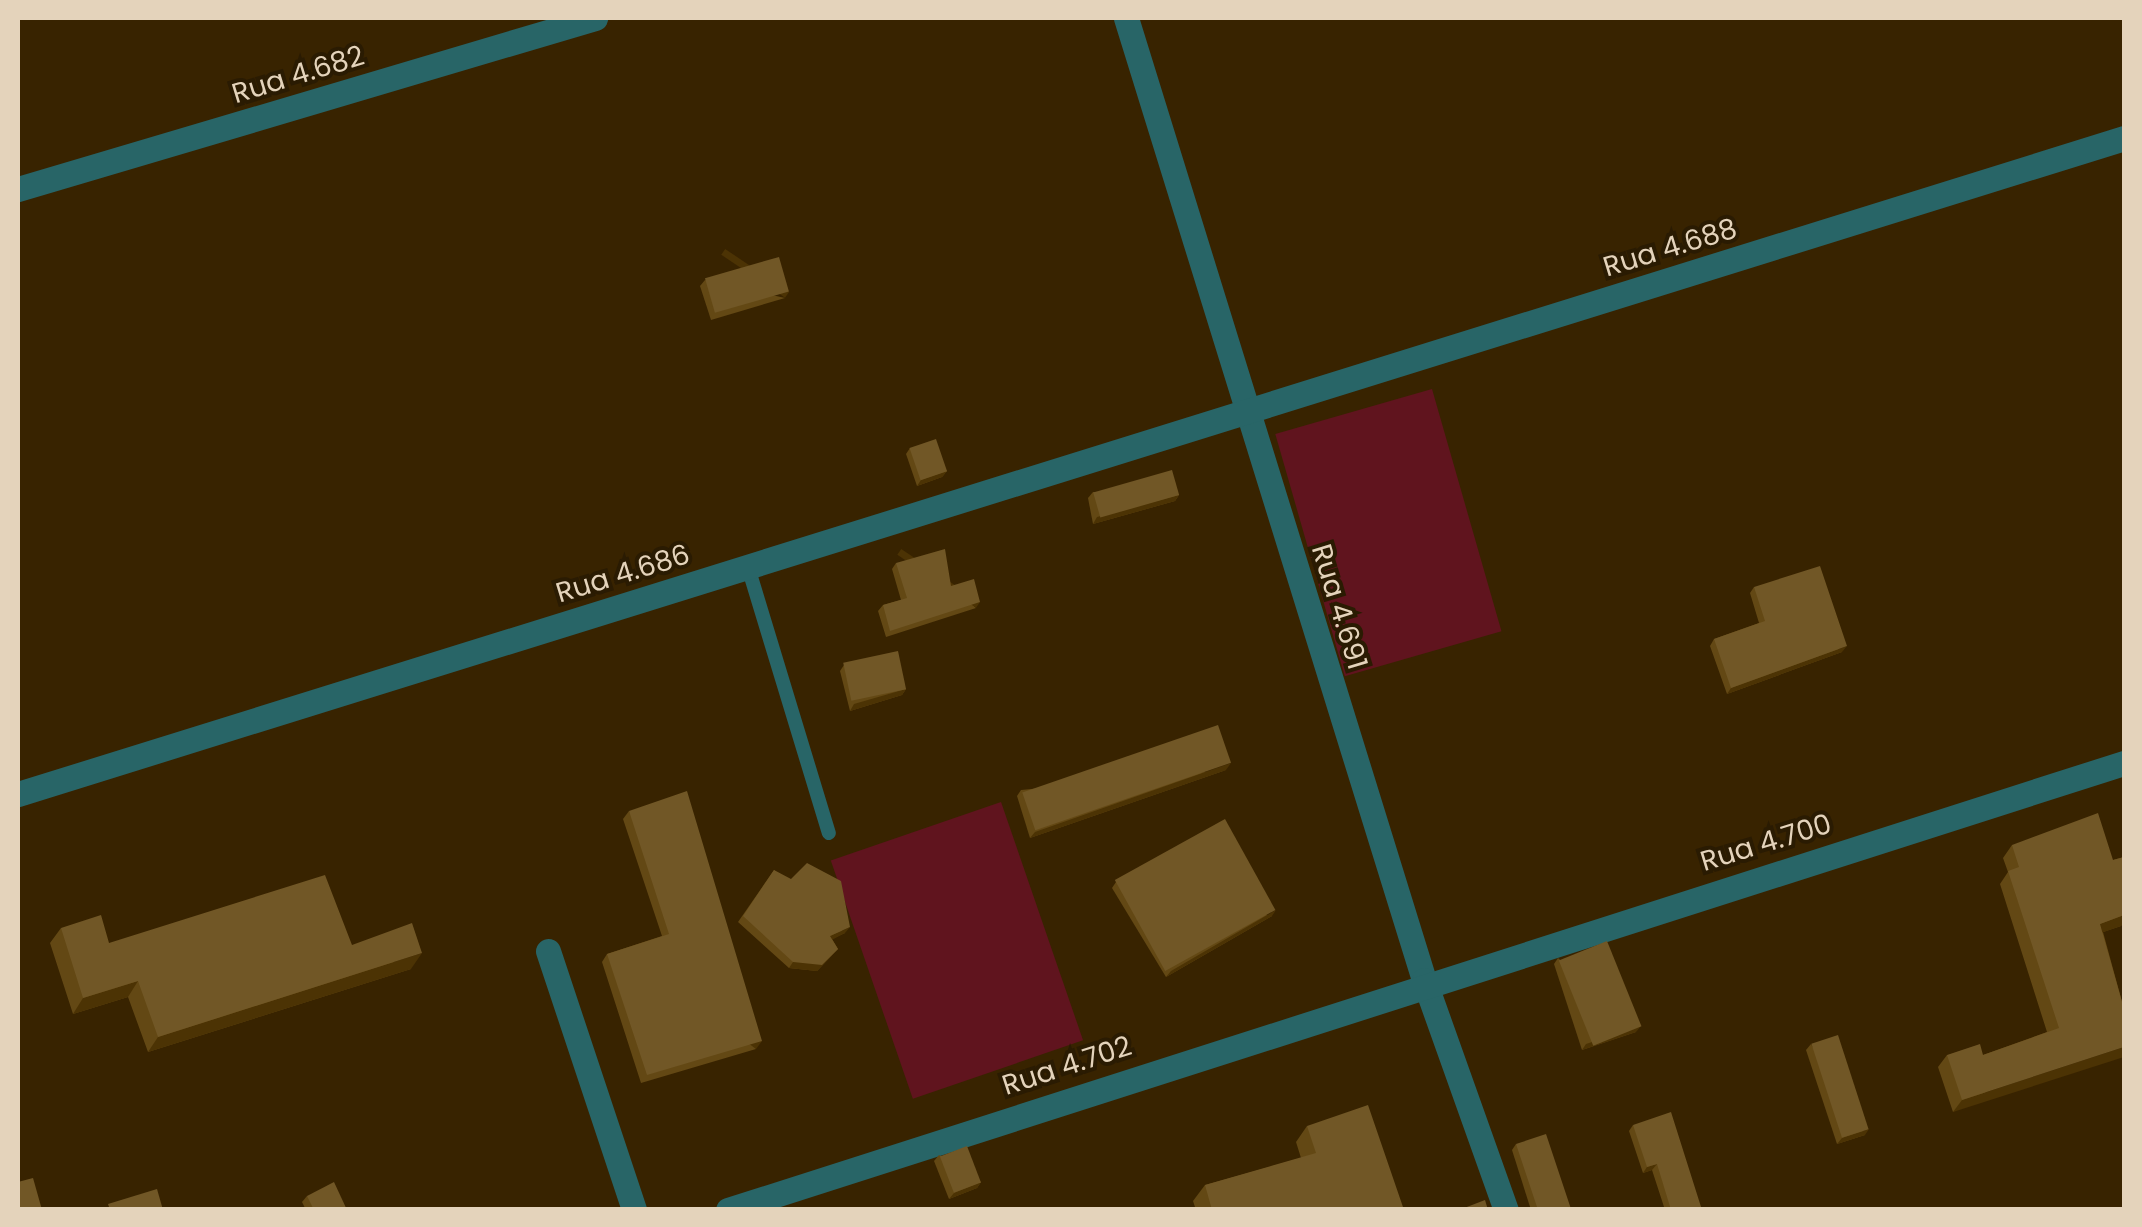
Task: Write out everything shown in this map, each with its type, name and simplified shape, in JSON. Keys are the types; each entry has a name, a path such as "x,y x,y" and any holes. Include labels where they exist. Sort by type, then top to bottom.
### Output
{"street":[{"name":"Rua 4.682","path":"18,189 595,18"},
{"name":"Rua 4.691","path":"1126,18 1424,980 1506,1210"},
{"name":"Rua 4.688","path":"1246,412 2118,140"},
{"name":"Rua 4.686","path":"18,794 1246,412"},
{"name":"Rua 4.700","path":"1424,980 2124,763"},
{"path":"548,951 634,1210"},
{"name":"Rua 4.702","path":"728,1210 1424,980"}],"lane":[{"path":"748,567 829,833"}],"shaded area":[{"path":"1432,389 1501,631 1345,676 1275,434"},
{"path":"1001,802 1083,1040 913,1099 831,861"}],"building":[{"path":"779,257 789,292 715,313 705,278"},
{"path":"936,439 947,471 921,480 910,448"},
{"path":"1172,470 1179,495 1100,518 1093,493"},
{"path":"945,549 951,586 974,579 980,602 890,631 883,605 907,598 896,563"},
{"path":"1820,566 1847,646 1731,688 1714,639 1765,621 1754,587"},
{"path":"898,651 906,689 851,701 843,663"},
{"path":"1218,725 1231,763 1035,830 1022,792"},
{"path":"687,791 762,1041 647,1075 607,954 669,934 629,811"},
{"path":"2098,813 2113,860 2124,857 2124,915 2100,924 2124,1009 2124,1047 1962,1100 1947,1055 1980,1044 1983,1055 2059,1028 2008,871 2019,867 2012,845"},
{"path":"1225,819 1275,910 1165,971 1115,880"},
{"path":"807,863 841,881 850,927 830,936 838,949 822,965 793,962 743,916 774,870 791,879"},
{"path":"325,875 352,945 412,923 422,953 158,1037 138,981 83,998 61,928 101,915 109,943"},
{"path":"1607,941 1641,1026 1593,1046 1559,960"},
{"path":"1838,1035 1869,1129 1842,1138 1811,1044"},
{"path":"1368,1105 1404,1210 1212,1210 1205,1185 1316,1153 1307,1126"},
{"path":"1671,1112 1702,1210 1671,1210 1657,1164 1647,1167 1633,1125"},
{"path":"1546,1134 1569,1210 1538,1210 1516,1144"},
{"path":"967,1146 981,1182 954,1193 940,1156"},
{"path":"33,1178 42,1210 18,1210 18,1182"},
{"path":"334,1182 347,1210 314,1210 307,1196"},
{"path":"157,1189 163,1210 110,1210 108,1204"},
{"path":"1485,1200 1488,1210 1459,1210"}]}
